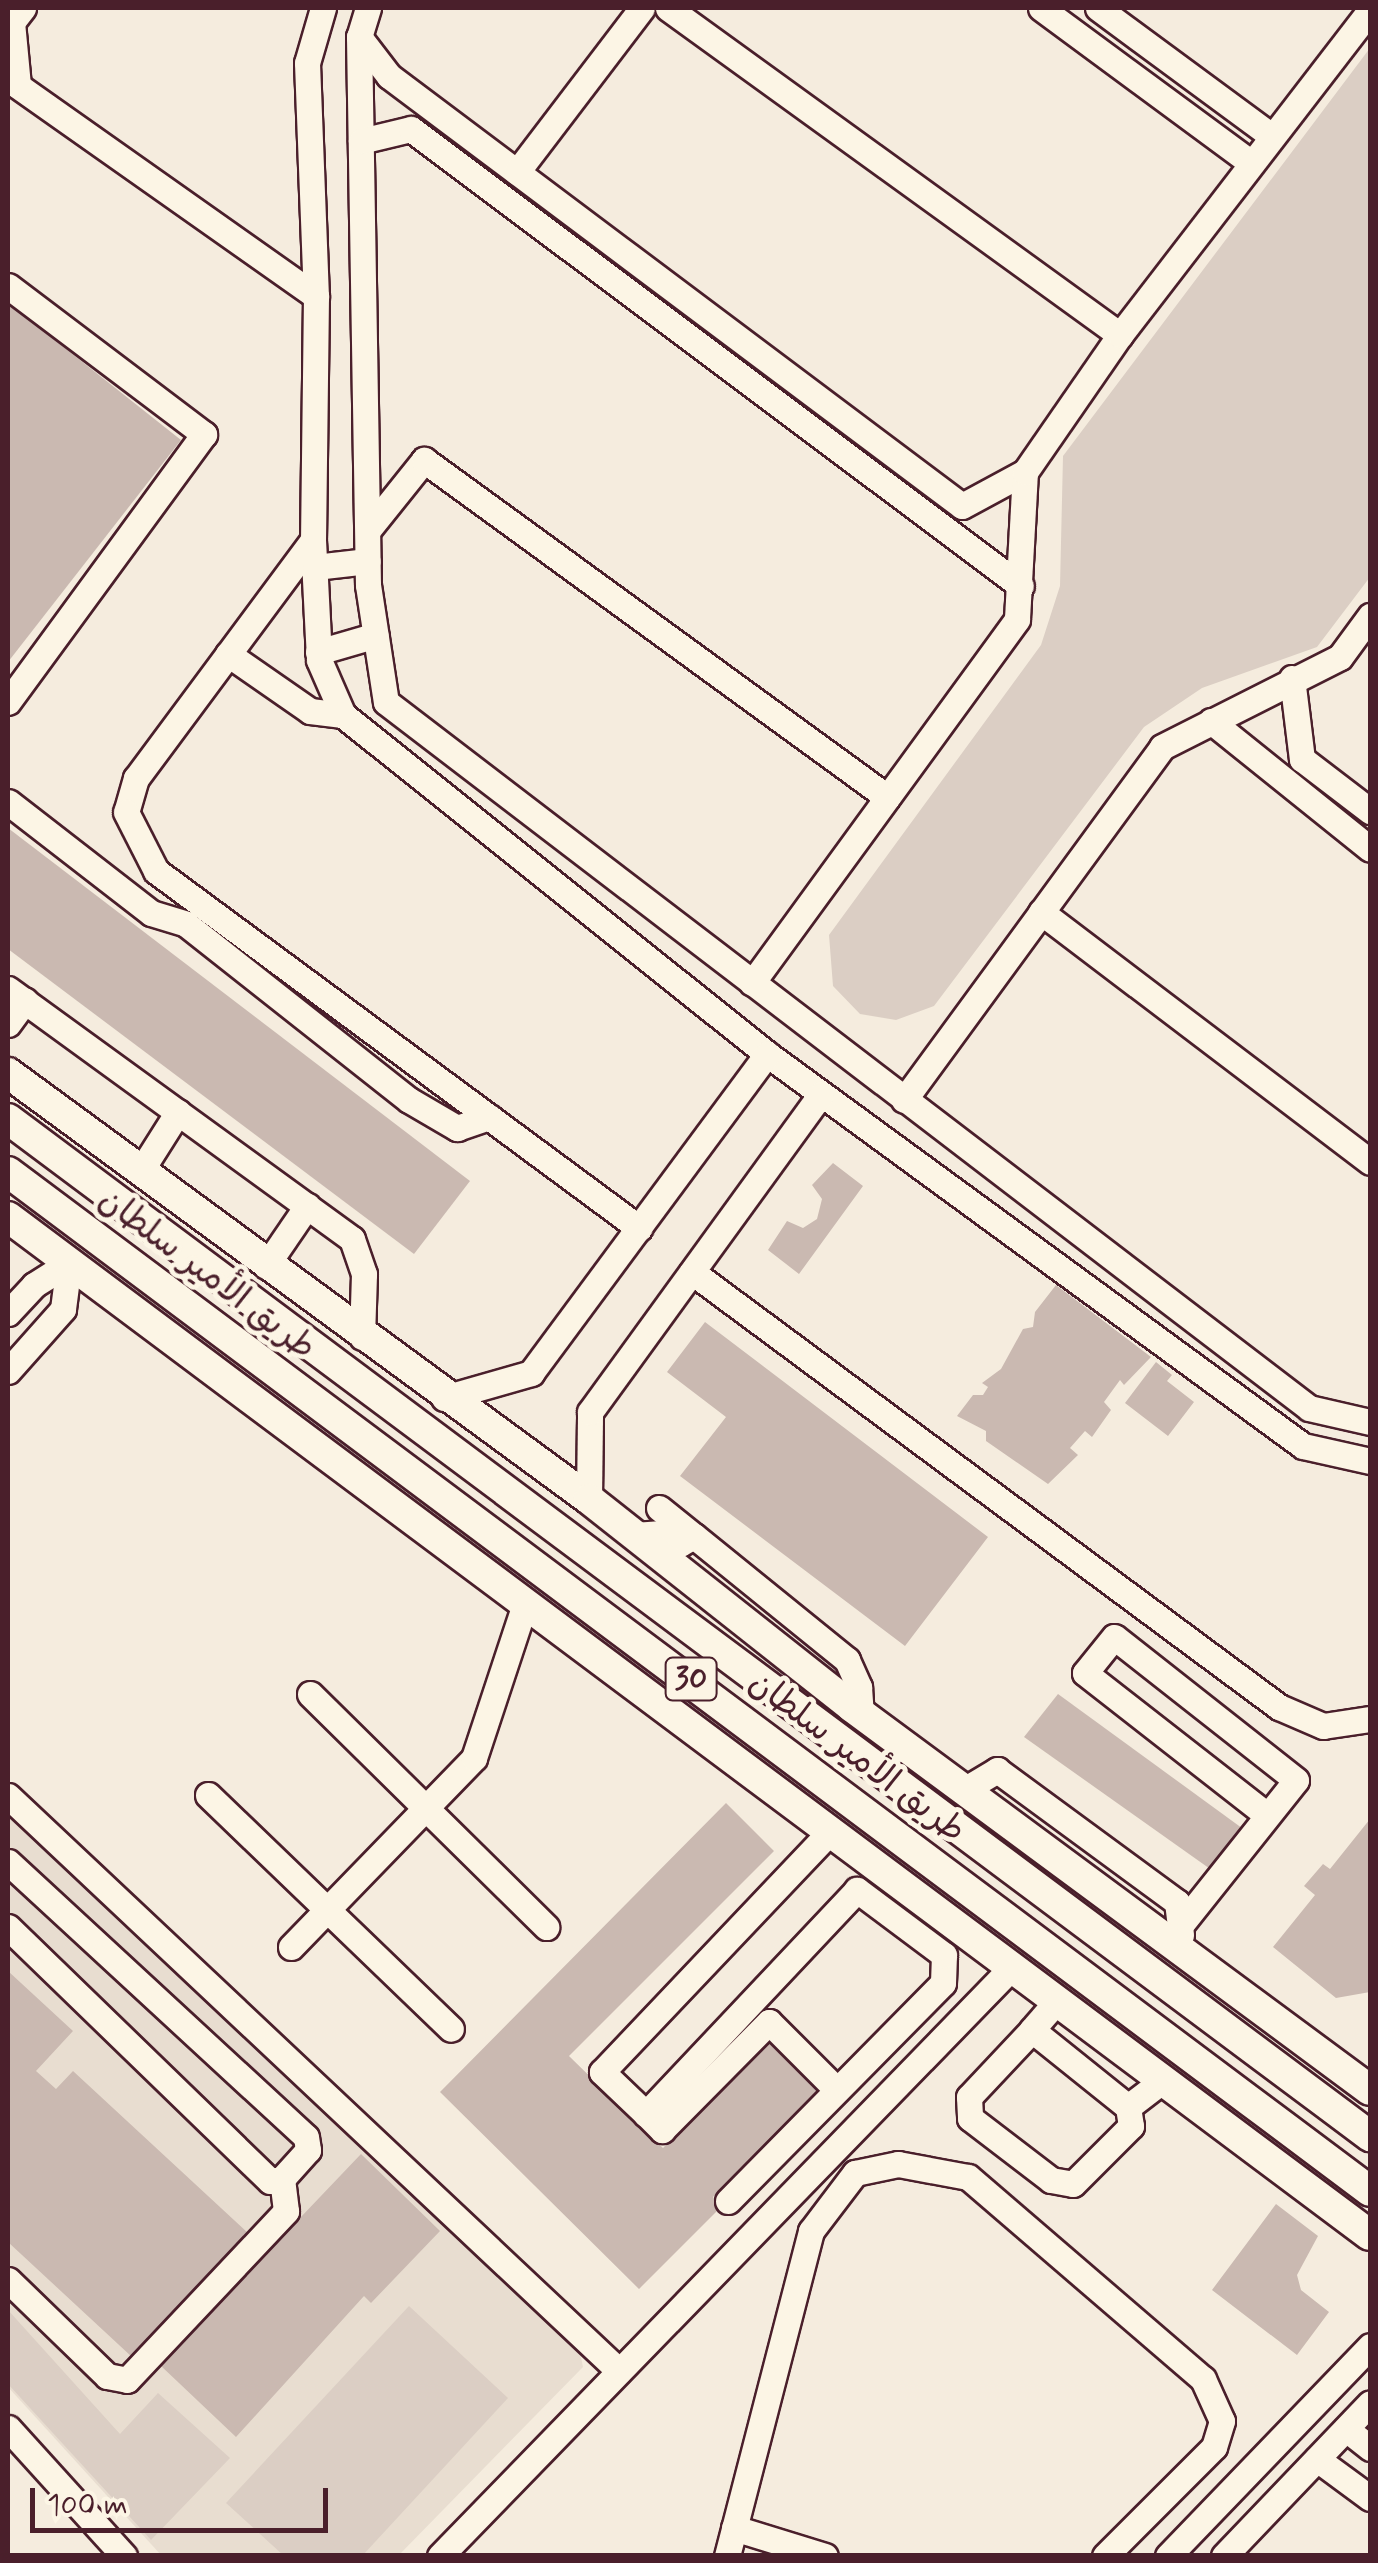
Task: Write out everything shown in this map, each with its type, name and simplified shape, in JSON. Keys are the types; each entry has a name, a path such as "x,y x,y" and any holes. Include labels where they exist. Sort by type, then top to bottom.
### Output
{"main road":[{"path":"8,1073 444,1398 589,1499 856,1711 964,1790 1180,1927 1370,2090"},
{"path":"48,1148 68,1118"},
{"name":"طريق الأمير سلطان","path":"8,1119 1370,2136"},
{"name":"طريق الأمير سلطان","path":"8,1172 1370,2191"},
{"path":"8,1217 1370,2235"},
{"path":"418,1524 441,1494"},
{"path":"832,1734 856,1711"}],"street":[{"path":"23,8 12,22 18,86 316,296"},
{"path":"322,8 307,63 316,296 313,540 318,652 342,715 767,1054 1303,1446 1370,1461"},
{"path":"368,8 359,37 368,560 386,702 1309,1408 1370,1422"},
{"path":"516,172 642,8"},
{"path":"668,8 1120,335"},
{"path":"1041,8 1251,163"},
{"path":"1098,8 1270,135"},
{"path":"945,527 962,506 1024,472 1120,335 1270,135 1370,10"},
{"path":"359,37 388,76 962,506"},
{"path":"361,142 411,130 1021,586"},
{"path":"8,286 204,434 8,702"},
{"path":"368,530 424,460 887,797"},
{"path":"752,984 1017,620 1024,472"},
{"path":"313,540 136,778 126,812 156,870 638,1228"},
{"path":"315,566 368,560"},
{"path":"904,1100 1162,747 1340,656 1370,616"},
{"path":"318,652 376,635"},
{"path":"228,654 310,711 342,715"},
{"path":"1292,678 1302,760 1370,811"},
{"path":"1211,721 1278,780 1370,850"},
{"path":"1278,780 1302,760"},
{"path":"8,802 151,912 186,924 409,1100 457,1128 488,1117"},
{"path":"1041,912 1370,1162"},
{"path":"8,1024 16,995 352,1238 364,1274 362,1337"},
{"path":"444,1398 532,1373 767,1054"},
{"path":"589,1499 590,1412 822,1094"},
{"path":"140,1172 178,1112"},
{"path":"266,1266 307,1206"},
{"path":"8,1313 69,1263"},
{"path":"8,1371 63,1310 69,1263"},
{"path":"692,1272 1279,1706 1323,1726 1370,1719"},
{"path":"659,1508 687,1540 847,1660 859,1687 856,1711"},
{"path":"634,1535 662,1533 687,1540"},
{"path":"291,1947 474,1758 525,1604"},
{"path":"964,1790 997,1770 1180,1927 1296,1780 1114,1636 1085,1673 1267,1815"},
{"path":"310,1694 546,1927"},
{"path":"1255,1747 1279,1706"},
{"path":"208,1795 451,2028"},
{"path":"8,1796 619,2371"},
{"path":"769,2022 662,2130 602,2072 830,1832"},
{"path":"8,1862 306,2136 308,2150 282,2179 270,2182 8,1927"},
{"path":"646,2114 858,1890 944,1955 943,1983 728,2201"},
{"path":"440,2556 1011,1968"},
{"path":"1032,2030 1128,2107 1131,2126 1073,2184 1051,2180 970,2118 968,2097 1056,2002"},
{"path":"749,2004 838,2090"},
{"path":"1128,2107 1162,2081"},
{"path":"727,2556 821,2210 855,2173 880,2164 926,2165 968,2177 1187,2363 1215,2402 1222,2421 1214,2447 1105,2556"},
{"path":"8,2280 107,2376 127,2380 286,2211 282,2179"},
{"path":"1168,2556 1370,2346"},
{"path":"1224,2556 1370,2404"},
{"path":"8,2428 124,2556"},
{"path":"1346,2429 1370,2448"},
{"path":"1317,2459 1370,2498"},
{"path":"734,2528 825,2556"}],"shaded area":[{"path":"1370,48 1370,577 1317,647 1202,688 1144,727 934,1006 896,1020 860,1014 833,986 829,935 1041,645 1060,586 1063,456"},
{"path":"8,1812 579,2348 583,2367 398,2556 161,2555 8,2387"},
{"path":"409,2306 508,2398 363,2555 283,2555 226,2503"},
{"path":"8,2310 120,2434 158,2393 230,2458 151,2540 8,2384"}],"building":[{"path":"8,303 181,440 8,662"},
{"path":"8,828 470,1181 414,1254 8,949"},
{"path":"833,1163 863,1186 799,1274 768,1250 787,1221 803,1228 817,1219 822,1199 812,1185"},
{"path":"1056,1285 1151,1357 1124,1385 1120,1380 1104,1402 1111,1410 1092,1437 1085,1431 1070,1448 1078,1455 1048,1484 986,1441 986,1431 957,1416 973,1395 983,1395 988,1387 982,1383 1001,1369 1023,1329 1033,1327 1035,1312"},
{"path":"705,1322 988,1537 905,1646 680,1476 726,1417 667,1372"},
{"path":"1156,1362 1172,1375 1167,1381 1194,1402 1168,1436 1125,1403"},
{"path":"1058,1694 1246,1831 1213,1871 1024,1737"},
{"path":"726,1803 774,1851 569,2056 663,2148 768,2042 818,2091 713,2197 719,2209 639,2289 440,2092"},
{"path":"1370,1819 1370,1992 1336,1998 1273,1947 1315,1895 1304,1886 1323,1864 1330,1869"},
{"path":"8,1971 73,2031 36,2071 56,2089 73,2071 248,2233 132,2357 8,2242"},
{"path":"361,2154 440,2231 371,2303 364,2296 236,2437 160,2365"},
{"path":"1276,2204 1318,2236 1297,2275 1301,2290 1329,2312 1297,2355 1212,2290"}]}
